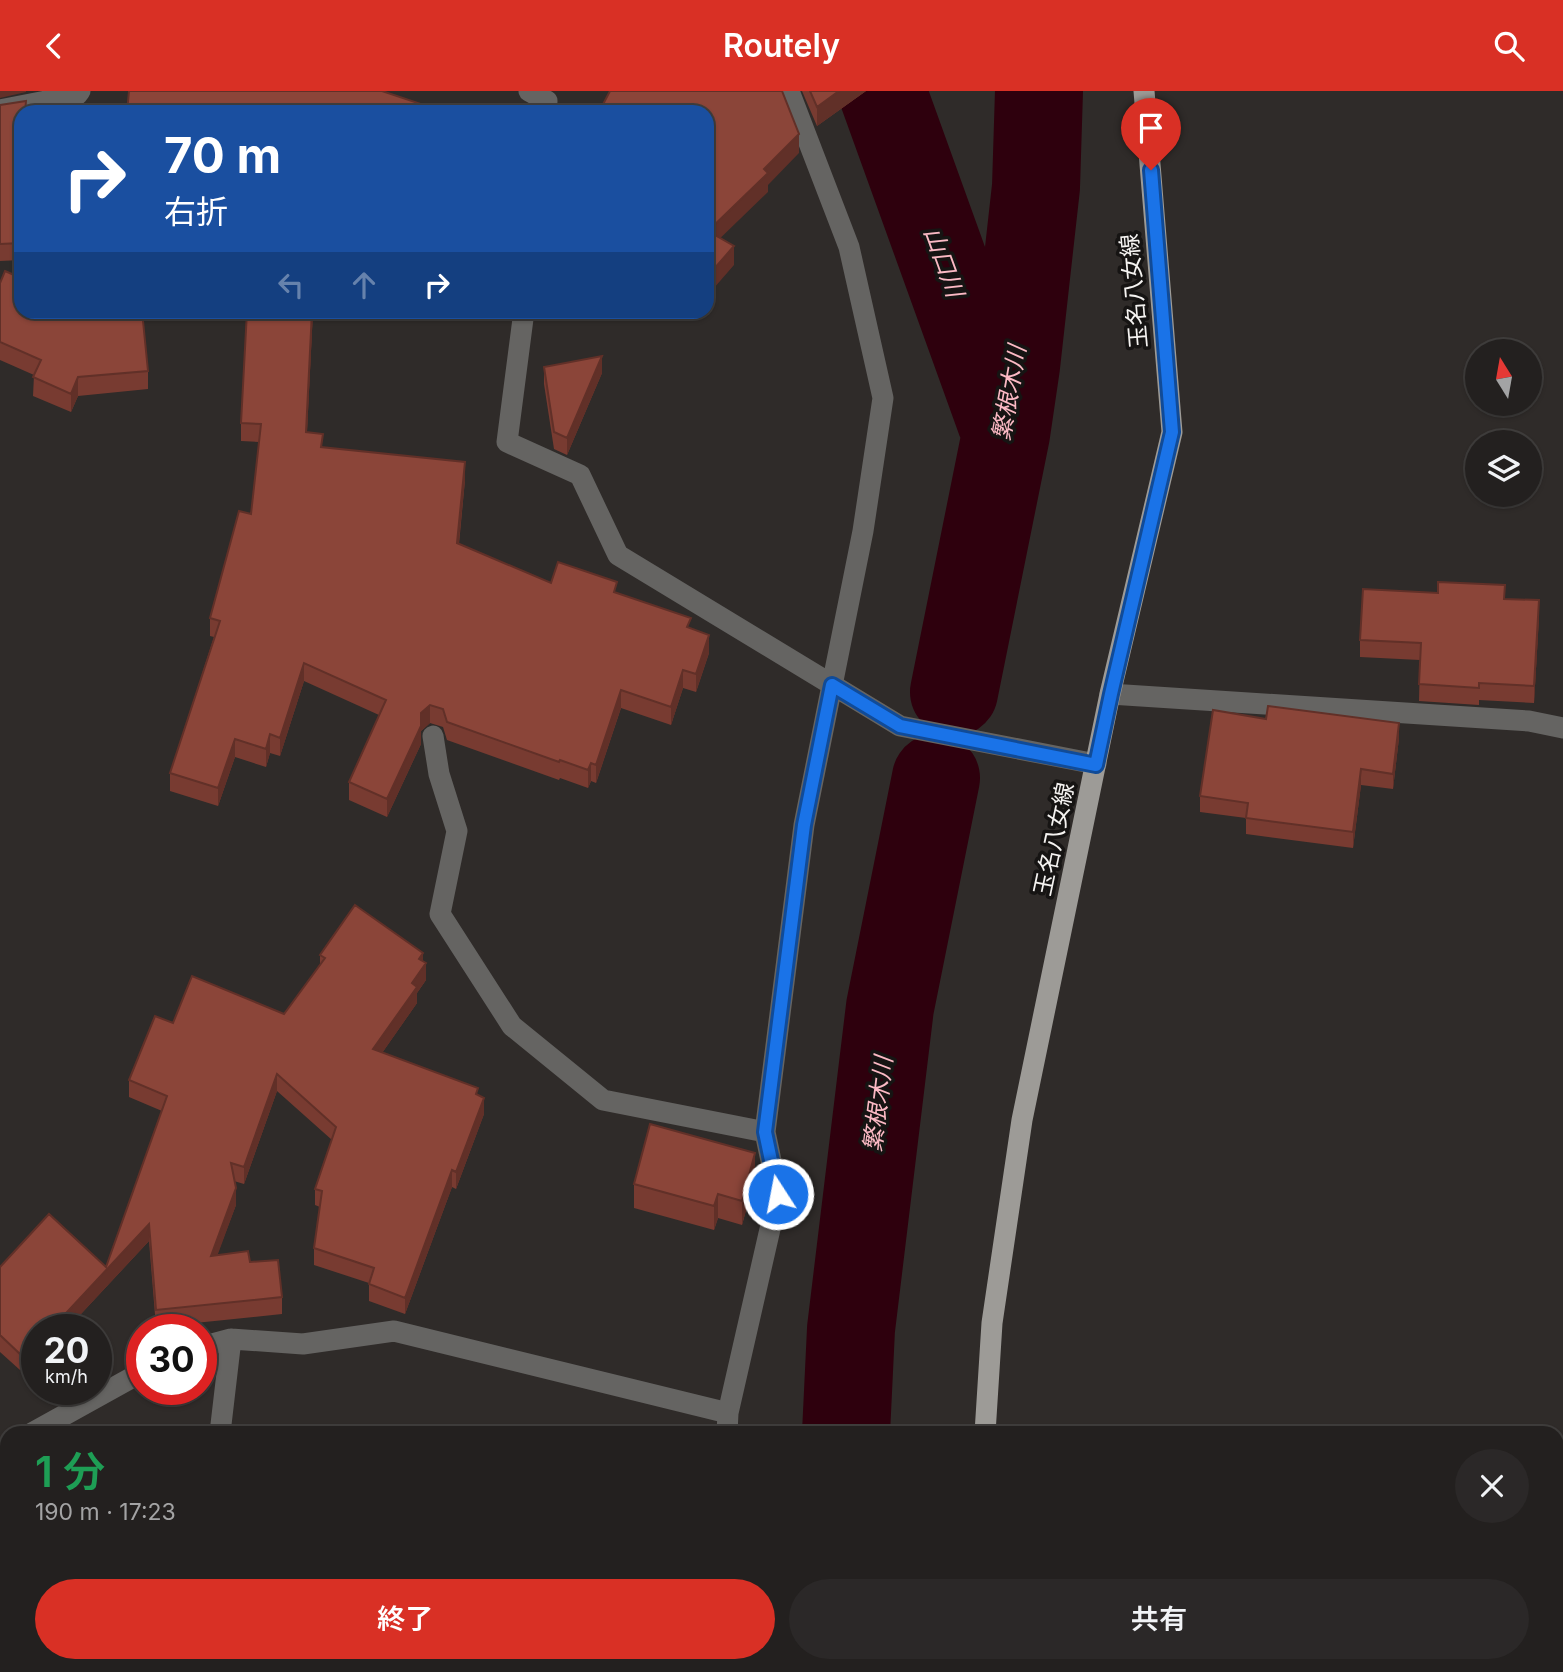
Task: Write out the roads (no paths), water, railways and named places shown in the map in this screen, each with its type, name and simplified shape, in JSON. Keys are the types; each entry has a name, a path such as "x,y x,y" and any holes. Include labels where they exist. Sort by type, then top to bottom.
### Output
{"main road":[{"name":"玉名八女線","path":"985,1426 992,1323 1022,1121 1111,694 1172,432 1144,91"}],"street":[{"path":"26,105 77,95 80,91"},
{"path":"529,91 547,101 546,105"},
{"path":"217,1343 231,1339 303,1344 394,1331 728,1423 778,1194 765,1132 804,825 863,531 883,398 849,247 789,91"},
{"path":"523,319 507,442 580,475 618,555 900,726 1096,765"},
{"path":"1111,694 1529,722 1563,727"},
{"path":"433,736 439,774 457,831 440,914 512,1026 603,1100 765,1132"},
{"path":"221,1426 231,1339"},
{"path":"45,1426 126,1381"}],"waterway":[{"name":"山口川","path":"882,91 1001,421"},
{"name":"繁根木川","path":"954,692 1006,434 1016,366 1036,187 1039,91"},
{"name":"繁根木川","path":"846,1426 851,1329 890,1007 936,778"}]}
